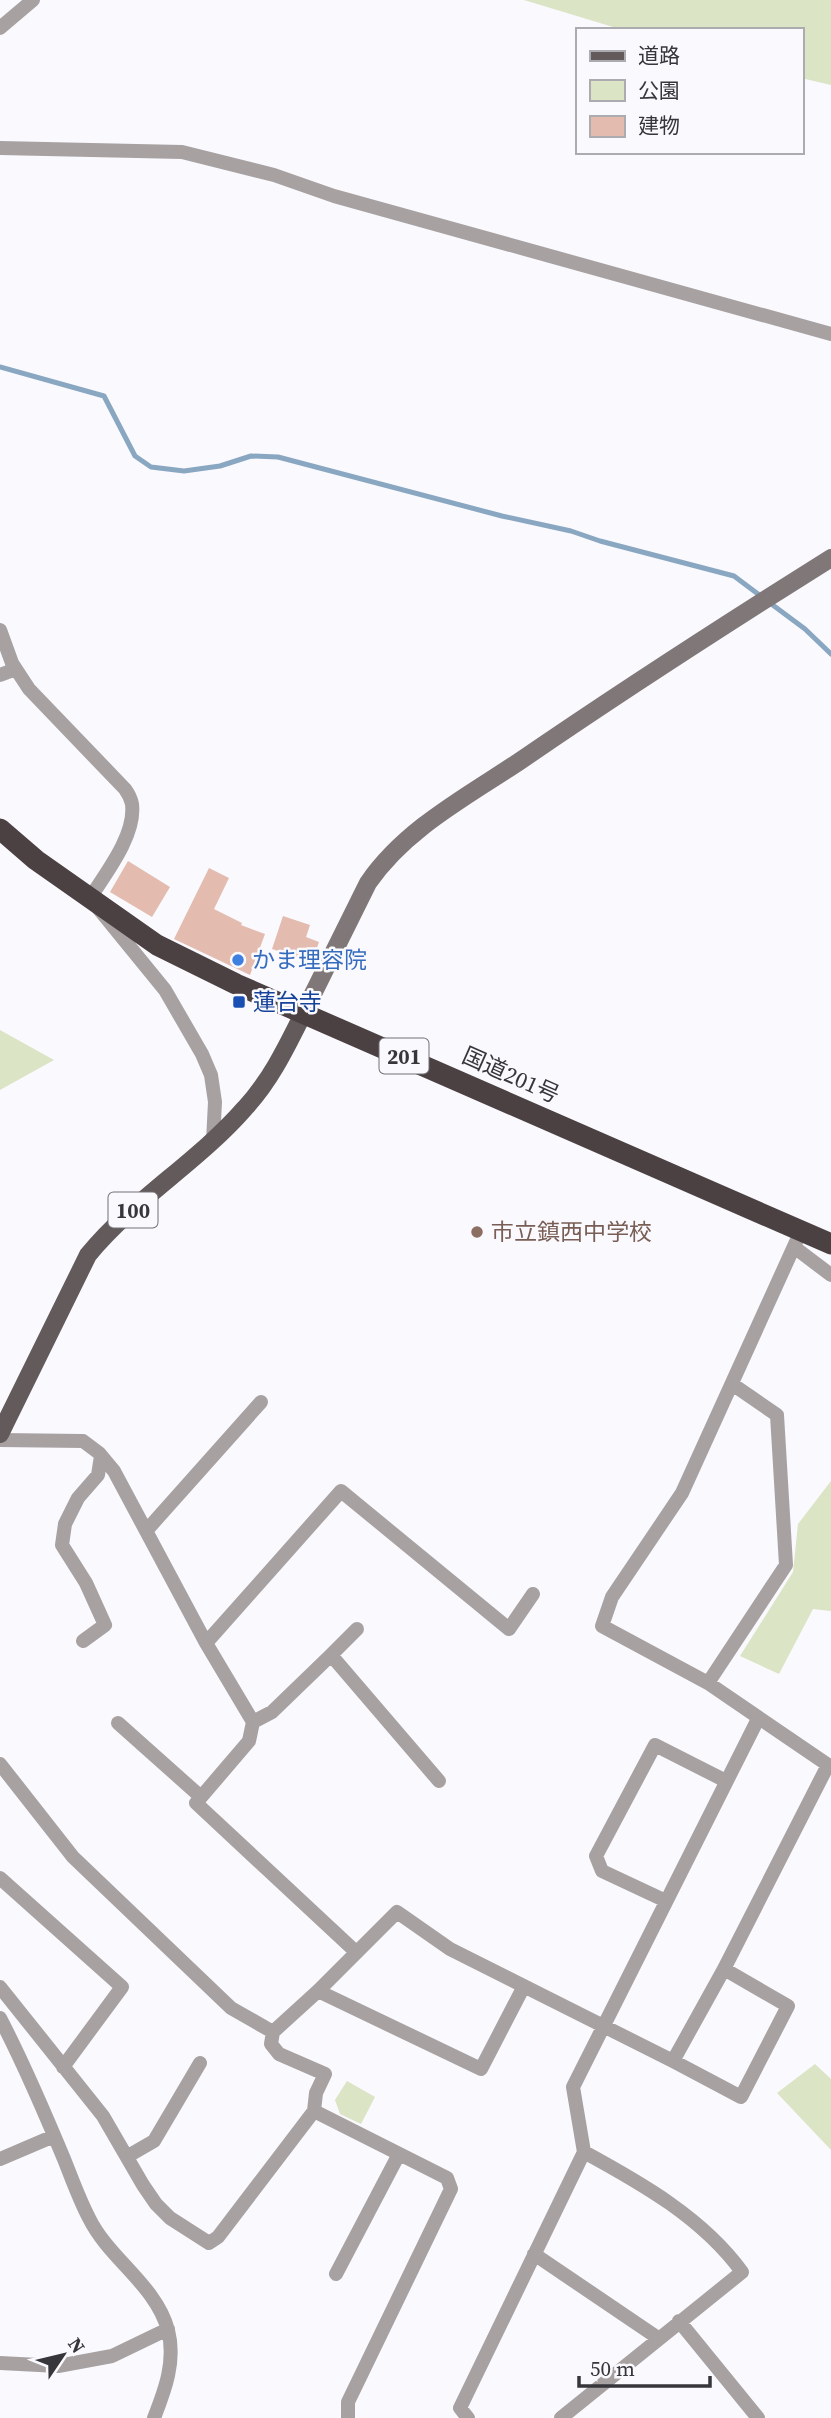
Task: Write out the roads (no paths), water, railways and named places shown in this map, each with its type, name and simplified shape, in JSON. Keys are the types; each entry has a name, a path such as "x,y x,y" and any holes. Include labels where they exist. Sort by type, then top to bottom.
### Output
{"highway":[{"name":"国道201号","path":"0,829 36,860 157,945 236,984 304,1012 797,1239 831,1244"}],"main road":[{"name":"100","path":"0,1434 88,1255 104,1236 213,1141 246,1108 274,1071 304,1012"}],"street":[{"path":"0,29 33,0"},
{"path":"0,148 182,152 275,175 347,199 831,334"},
{"path":"304,1012 368,883 382,863 408,837 574,724 831,558"},
{"path":"0,630 16,669 29,689 125,789 132,802 131,822 116,859 90,898 164,990 202,1054 211,1075 215,1102 213,1141"},
{"path":"0,676 16,669"},
{"path":"673,2061 724,1969 828,1765 708,1683 602,1626 612,1597 682,1493 797,1239 831,1275"},
{"path":"708,1683 786,1565 777,1415 732,1384"},
{"path":"146,1531 261,1402"},
{"path":"0,1440 83,1441 102,1456 114,1471 206,1643 253,1722 249,1741 197,1802 356,1952"},
{"path":"83,1641 105,1625 86,1583 62,1545 65,1524 78,1497 98,1475 102,1456"},
{"path":"206,1643 341,1491 509,1629 533,1594"},
{"path":"253,1722 272,1712 357,1629"},
{"path":"331,1655 439,1781"},
{"path":"468,2418 460,2408 584,2152 573,2087 758,1719"},
{"path":"118,1723 201,1797"},
{"path":"666,1901 602,1871 596,1856 655,1745 726,1781"},
{"path":"0,1764 73,1857 231,2008 273,2032"},
{"path":"0,1878 122,1987 63,2067"},
{"path":"0,1987 103,2116 156,2204 170,2218 209,2244 218,2237 314,2111 316,2093 325,2074 279,2054 271,2044 273,2032 397,1912 450,1949 741,2098 788,2006 724,1969"},
{"path":"318,1991 481,2069 524,1986"},
{"path":"0,2018 23,2062 89,2219 106,2246 154,2301 168,2329 172,2359 154,2418"},
{"path":"128,2156 154,2141 200,2063"},
{"path":"314,2111 447,2178 452,2189 348,2402 348,2418"},
{"path":"0,2159 54,2136"},
{"path":"561,2418 742,2272 722,2246 694,2222 627,2176 584,2152"},
{"path":"336,2274 400,2154"},
{"path":"534,2254 658,2338"},
{"path":"679,2321 750,2415"},
{"path":"0,2363 58,2366 112,2356 168,2329"}],"waterway":[{"path":"0,367 104,396 135,456 151,467 184,471 220,466 251,456 278,457 502,516 571,531 734,576 762,597"},
{"path":"770,603 805,629 831,654"}],"place":[{"name":"かま理容院","path":"238,960"},
{"name":"蓮台寺","path":"239,1002"},
{"name":"市立鎮西中学校","path":"477,1232"}]}
